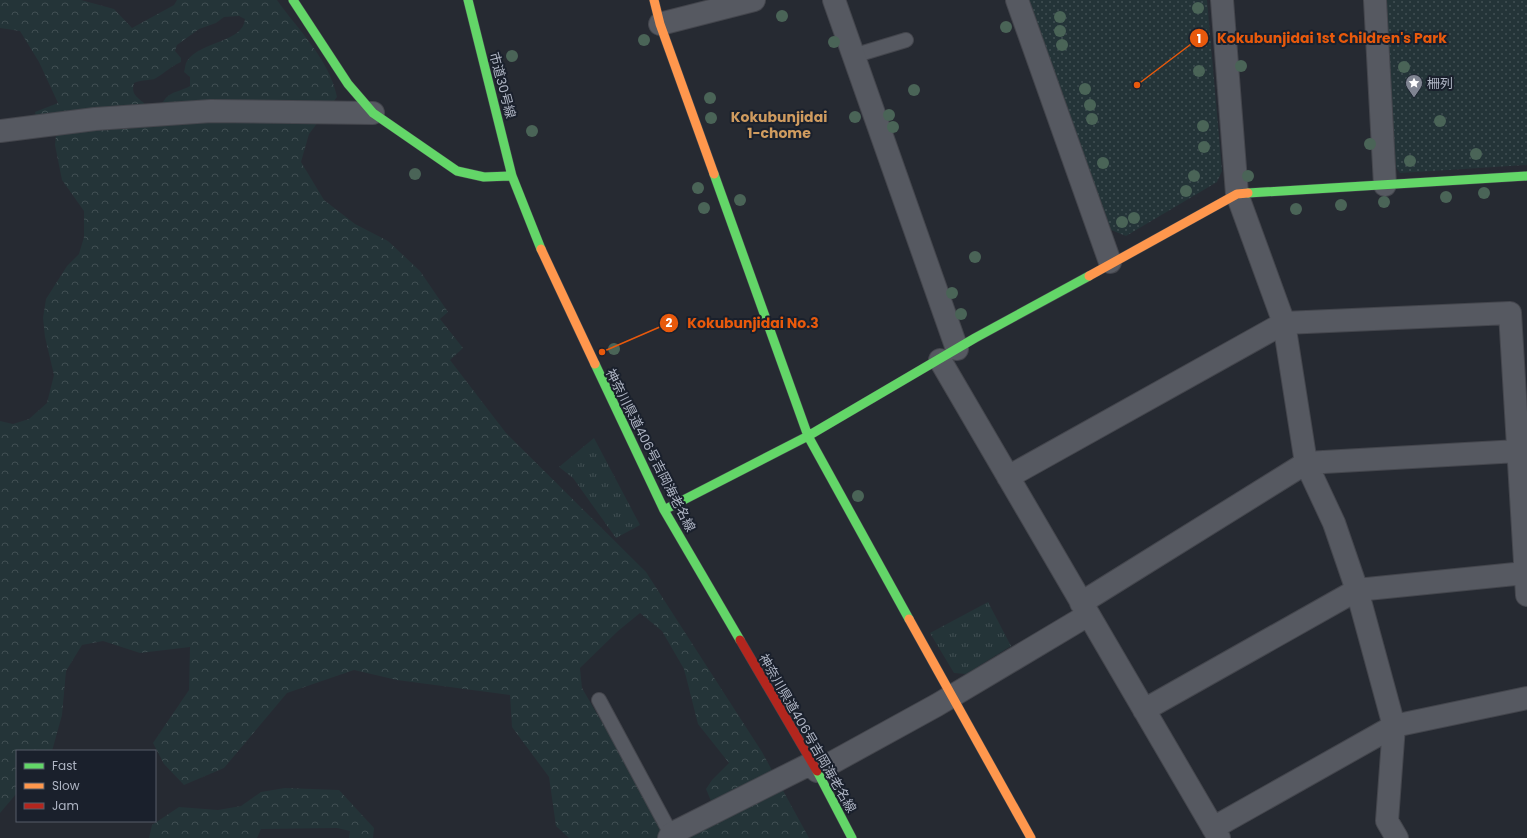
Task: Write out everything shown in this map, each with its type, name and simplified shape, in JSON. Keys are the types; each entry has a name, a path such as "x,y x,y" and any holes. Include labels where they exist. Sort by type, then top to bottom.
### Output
{"street":[{"path":"293,0 348,84 373,113 457,171 471,177 488,178 512,176"},
{"name":"市道30号線","path":"468,0 512,176"},
{"path":"654,0 660,24 808,436 952,697 1032,838"},
{"path":"660,24 754,0"},
{"path":"834,0 854,56 948,354 1008,477 1216,833 1394,726 1527,698"},
{"path":"1017,0 1110,262"},
{"path":"1222,0 1237,194 1284,323 1306,463 1334,523 1357,590 1394,726 1387,821 1397,838"},
{"path":"1374,0 1385,185"},
{"path":"0,131 95,119 211,111 373,113"},
{"name":"神奈川県道406号吉岡海老名線","path":"512,176 532,230 664,510 814,767 852,838"},
{"path":"664,510 808,436 1110,262 1237,194 1527,176"},
{"path":"1008,477 1284,323 1510,314 1524,573 1527,595"},
{"path":"670,836 814,767 952,697 1306,463 1518,451"},
{"path":"1144,710 1357,590 1524,573"}],"lane":[{"path":"854,56 906,40"},
{"path":"599,700 670,836"}],"green space":[{"path":"0,0 81,0 114,9 132,28 174,5 177,0 277,0 312,46 328,70 337,97 309,134 301,162 324,200 355,224 388,241 420,271 448,312 440,319 463,348 450,360 506,433 646,572 762,752 809,838 569,838 556,826 549,777 512,727 510,695 397,680 354,670 287,693 224,768 184,785 164,764 153,743 189,690 190,647 140,653 103,641 82,645 66,671 62,715 52,750 16,750 16,794 0,813 0,421 13,424 29,419 47,403 54,375 45,337 43,318 46,299 67,266 79,254 84,237 84,211 62,180 55,145 56,135 89,126 106,116 89,108 37,121 35,112 58,103 39,62 20,31 0,28","holes":["239,16 245,19 242,27 237,33 229,38 201,49 193,54 187,61 184,72 190,77 190,86 168,96 162,103 160,109 144,111 144,103 133,90 134,83 154,79 181,62 181,58 175,51 177,45 199,29 216,23 224,17","640,613 662,631 684,669 698,724 729,763 712,780 706,789 711,801 700,812 668,827 660,822 582,688 580,668 618,631"]},
{"path":"1028,0 1207,0 1222,171 1217,182 1126,236 1111,230"},
{"path":"1386,0 1527,0 1527,165 1400,173 1395,166"},
{"path":"594,438 640,525 616,538 573,478 559,467"},
{"path":"988,602 1011,646 966,674 954,673 930,633"},
{"path":"285,788 339,790 374,828 373,838 349,838 350,831 337,828 261,829 257,838 149,838 152,825 179,807 218,810 241,806 261,792"}],"traffic: fast":[{"path":"293,0 348,84 373,113 457,171 484,177 512,176"},
{"path":"468,0 512,176 541,249"},
{"path":"714,174 808,436 909,619"},
{"path":"1248,193 1527,176"},
{"path":"664,510 808,436 975,338 1089,276"},
{"path":"595,364 664,510 740,640"},
{"path":"817,771 852,838"}],"traffic: slow":[{"path":"654,0 660,24 714,174"},
{"path":"1089,276 1237,194 1248,193"},
{"path":"541,249 595,364"},
{"path":"909,619 1031,838"}],"traffic: jam":[{"path":"740,640 817,771"}],"place":[{"name":"Kokubunjidai 1st Children's Park","path":"1137,85"},
{"name":"柵列","path":"1414,98"},
{"name":"Kokubunjidai No.3","path":"602,352"}],"district":[{"name":"Kokubunjidai 1-chome","path":"779,126"}]}
